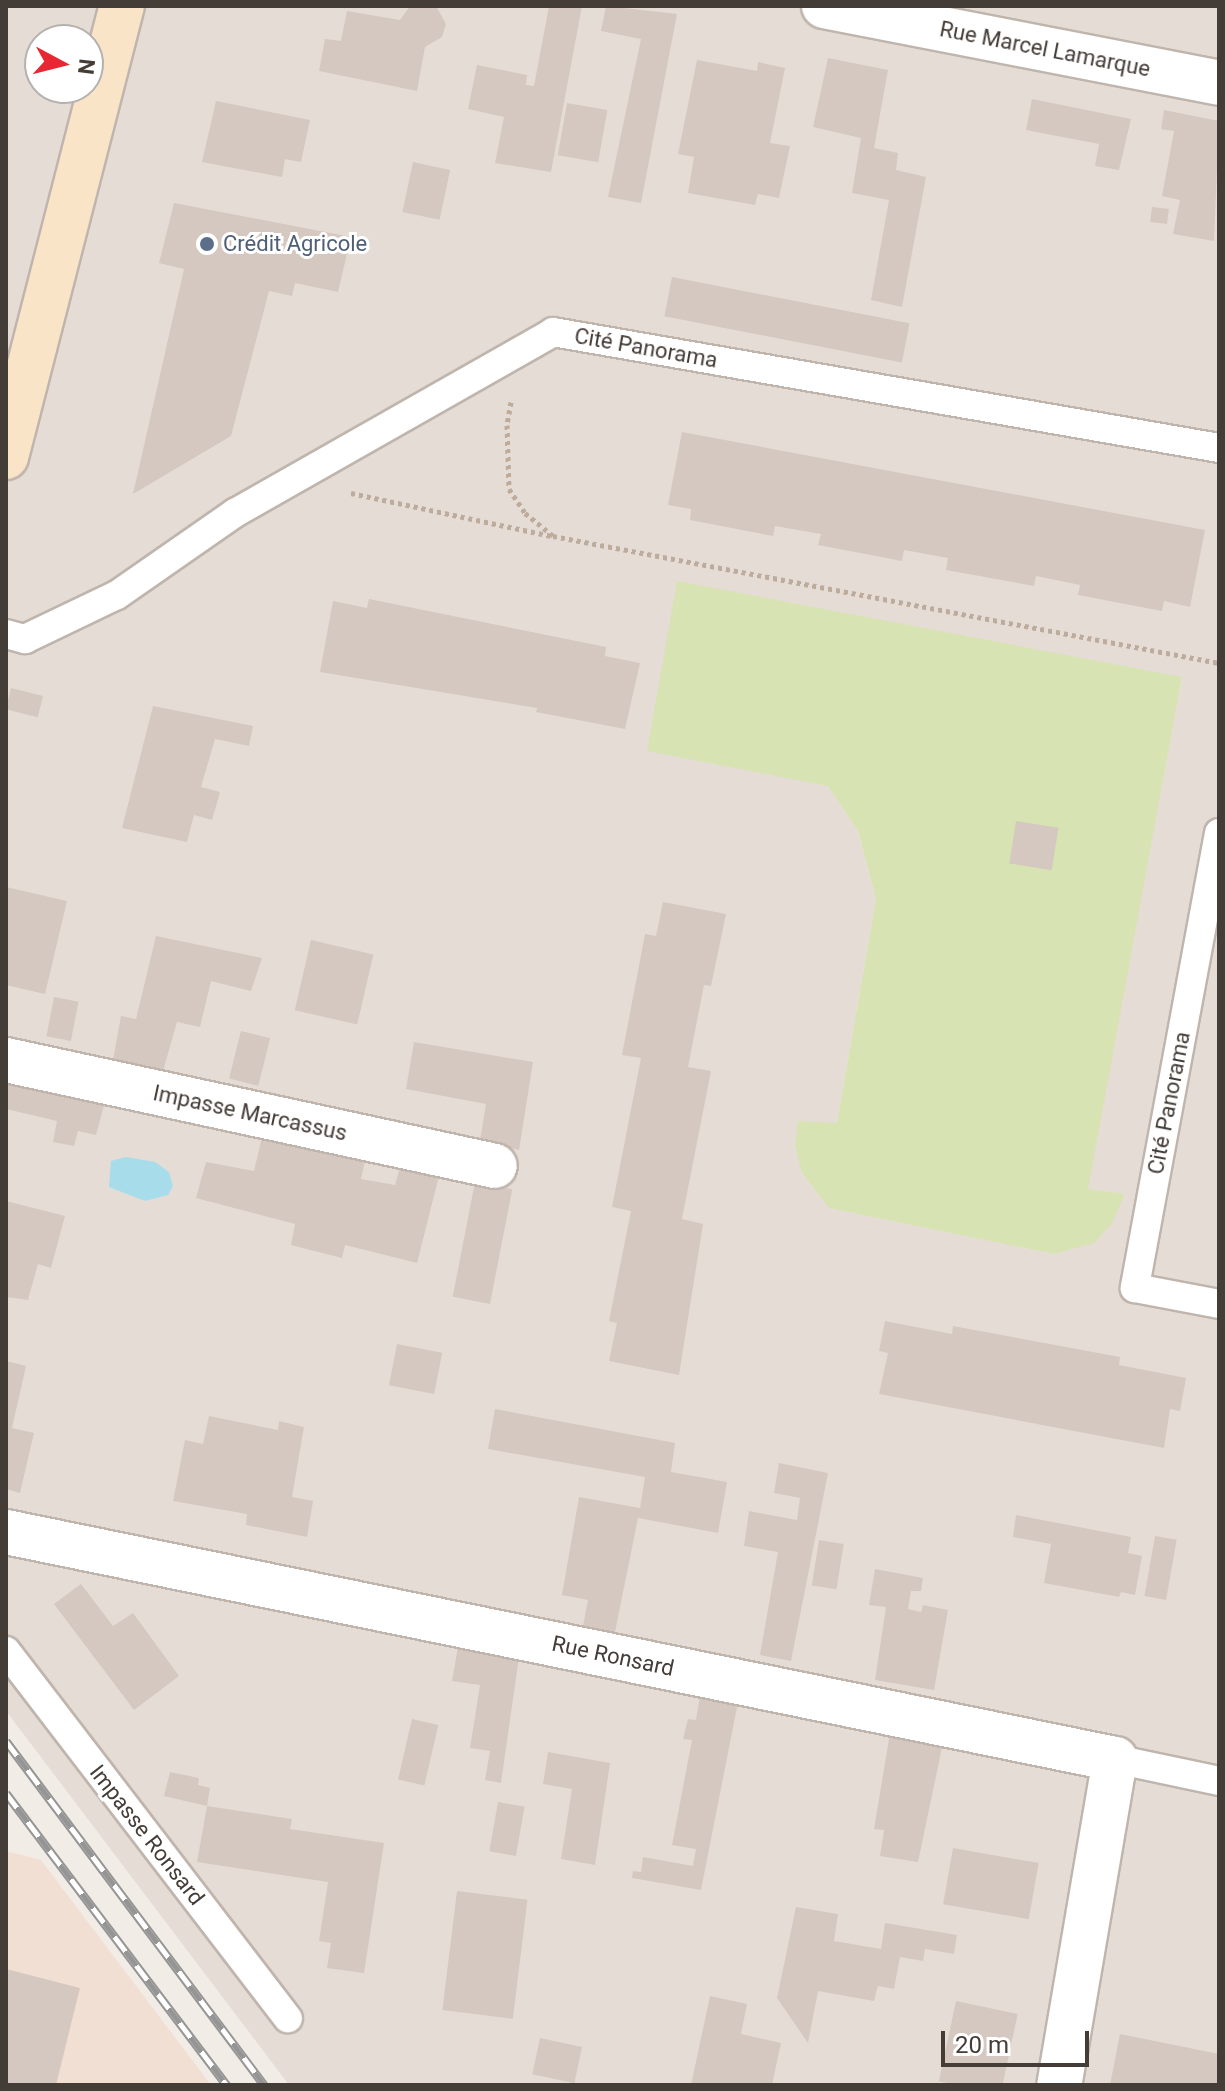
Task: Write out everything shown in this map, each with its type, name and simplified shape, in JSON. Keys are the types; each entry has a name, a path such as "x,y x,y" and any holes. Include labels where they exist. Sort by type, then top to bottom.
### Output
{"main road":[{"path":"6,457 122,6"}],"street":[{"name":"Rue Marcel Lamarque","path":"824,6 1219,83"},
{"name":"Impasse Marcassus","path":"6,1060 495,1166"},
{"name":"Rue Ronsard","path":"6,1532 1115,1759"},
{"path":"1059,2085 1115,1759"}],"lane":[{"name":"Cité Panorama","path":"6,634 25,639 117,595 235,513 553,332 1219,448"},
{"name":"Cité Panorama","path":"1219,833 1135,1288 1219,1304"},
{"name":"Impasse Ronsard","path":"6,1651 288,2018"},
{"name":"Rue Ronsard","path":"1115,1759 1219,1781"}],"path":[{"path":"522,350 507,425 509,489 525,513 553,536"},
{"path":"306,473 367,500 1219,663"}],"shaded area":[{"path":"6,6 1219,6 1219,2085 289,2085 6,1711","holes":["1182,677 1087,1189 1125,1195 1054,1254 830,1208 802,1173 837,1123 876,899 858,831 828,786"]},
{"path":"6,1851 41,1860 211,2085 6,2085"}],"green space":[{"path":"677,581 1182,677 1088,1189 1125,1194 1112,1223 1094,1243 1054,1254 829,1208 802,1173 795,1145 798,1121 837,1123 876,899 858,831 828,786 647,751"}],"water":[{"path":"126,1157 155,1162 169,1172 173,1186 168,1195 145,1201 109,1187 111,1161"}],"building":[{"path":"410,6 436,6 446,24 442,37 425,47 417,91 319,71 325,39 341,41 347,11 400,20"},
{"path":"549,6 582,6 551,172 495,163 504,117 468,109 477,65 527,75 526,85 534,86"},
{"path":"606,6 677,14 641,203 608,197 641,39 601,31"},
{"path":"828,58 888,70 874,148 898,153 896,170 926,177 902,307 871,300 889,200 852,193 861,138 813,127"},
{"path":"697,60 757,71 758,62 785,68 770,143 790,146 779,198 758,194 755,205 688,193 694,157 678,154"},
{"path":"1032,99 1131,119 1119,170 1095,166 1099,144 1026,130"},
{"path":"216,101 310,120 301,162 285,159 282,177 202,162"},
{"path":"567,103 607,110 598,162 558,155"},
{"path":"1164,110 1219,121 1214,241 1173,234 1180,200 1162,196 1174,131 1161,129"},
{"path":"413,162 450,170 440,220 402,212"},
{"path":"174,203 351,237 338,292 295,283 292,296 269,291 231,436 133,494 184,269 159,263"},
{"path":"1152,207 1169,209 1167,224 1150,222"},
{"path":"672,277 910,323 902,362 664,316"},
{"path":"682,432 1205,530 1190,607 1164,601 1162,611 1078,595 1080,585 1036,576 1034,586 946,570 948,558 904,550 902,561 818,545 821,534 775,526 773,536 690,520 691,509 668,505"},
{"path":"369,599 606,647 605,656 640,663 625,729 536,712 537,708 320,672 333,601 367,608"},
{"path":"11,688 43,696 38,717 6,709"},
{"path":"153,706 253,726 249,746 215,739 201,787 220,792 212,820 194,815 187,842 122,828"},
{"path":"1016,821 1058,828 1052,870 1009,863"},
{"path":"6,887 67,901 45,994 6,985"},
{"path":"663,902 726,914 711,986 704,985 688,1067 711,1071 682,1219 703,1224 679,1375 609,1361 617,1323 609,1321 631,1211 612,1207 641,1058 622,1055 645,934 656,936"},
{"path":"156,936 262,958 251,991 211,981 200,1027 177,1022 163,1071 113,1060 121,1016 136,1019"},
{"path":"311,940 373,954 357,1025 295,1010"},
{"path":"54,997 79,1002 71,1041 46,1036"},
{"path":"241,1031 270,1038 258,1086 229,1079"},
{"path":"414,1042 533,1062 519,1150 480,1141 486,1104 406,1089"},
{"path":"6,1076 106,1098 96,1135 78,1131 74,1146 53,1142 57,1121 6,1109"},
{"path":"263,1133 366,1156 361,1179 395,1185 401,1164 440,1172 417,1263 345,1245 342,1258 291,1245 295,1224 196,1198 206,1162 254,1171"},
{"path":"475,1182 512,1189 490,1304 453,1297"},
{"path":"6,1201 65,1216 51,1268 38,1264 28,1300 6,1297"},
{"path":"885,1321 952,1334 953,1326 1120,1357 1119,1365 1186,1378 1180,1411 1170,1409 1164,1448 879,1394 888,1353 879,1351"},
{"path":"397,1344 442,1353 434,1394 389,1385"},
{"path":"6,1361 26,1366 12,1428 34,1433 20,1493 6,1489"},
{"path":"495,1409 675,1443 671,1472 727,1482 718,1533 638,1518 615,1632 583,1626 588,1600 562,1595 579,1497 640,1508 645,1477 488,1449"},
{"path":"209,1416 278,1430 279,1421 304,1427 292,1497 313,1501 307,1537 246,1525 247,1514 173,1501 185,1440 203,1444"},
{"path":"779,1463 828,1473 791,1661 760,1655 778,1552 744,1546 749,1511 797,1520 800,1498 774,1493"},
{"path":"1016,1515 1131,1537 1128,1553 1142,1556 1135,1595 1121,1592 1119,1597 1044,1583 1051,1544 1013,1537"},
{"path":"1155,1536 1177,1540 1166,1600 1144,1596"},
{"path":"819,1540 844,1544 836,1589 812,1585"},
{"path":"875,1569 923,1578 921,1591 911,1591 908,1609 921,1612 923,1605 948,1610 934,1690 875,1680 886,1607 869,1605"},
{"path":"81,1584 113,1626 133,1613 179,1676 134,1710 54,1604"},
{"path":"458,1647 519,1657 501,1783 485,1780 490,1751 470,1748 480,1685 452,1681"},
{"path":"701,1690 739,1697 701,1890 632,1878 633,1871 641,1872 643,1857 693,1866 696,1849 672,1845 692,1740 683,1739 688,1719 696,1720"},
{"path":"412,1719 438,1725 424,1785 398,1779"},
{"path":"891,1727 944,1738 918,1862 880,1856 884,1830 874,1829"},
{"path":"548,1752 610,1763 595,1865 561,1859 572,1789 543,1784"},
{"path":"170,1772 199,1778 198,1785 210,1788 207,1806 164,1796"},
{"path":"498,1802 525,1807 516,1856 489,1851"},
{"path":"207,1806 292,1819 290,1829 384,1843 364,1973 327,1968 331,1943 319,1941 328,1882 197,1862"},
{"path":"953,1848 1039,1863 1029,1919 943,1904"},
{"path":"457,1891 527,1900 513,2019 442,2010"},
{"path":"796,1907 838,1914 834,1941 881,1949 885,1923 957,1935 954,1954 925,1949 923,1961 900,1957 894,1989 878,1986 874,2001 818,1991 808,2043 777,1998"},
{"path":"6,1969 80,1988 56,2085 6,2085"},
{"path":"710,1996 747,2004 741,2034 781,2043 772,2085 691,2085"},
{"path":"956,2001 1018,2014 1003,2085 957,2085 939,2081"},
{"path":"1120,2034 1219,2054 1219,2085 1110,2085"},
{"path":"540,2038 582,2047 574,2083 532,2074"}],"railway":[{"path":"6,1741 264,2085"},
{"path":"6,1793 227,2085"}],"place":[{"name":"Crédit Agricole","path":"207,244"}]}
